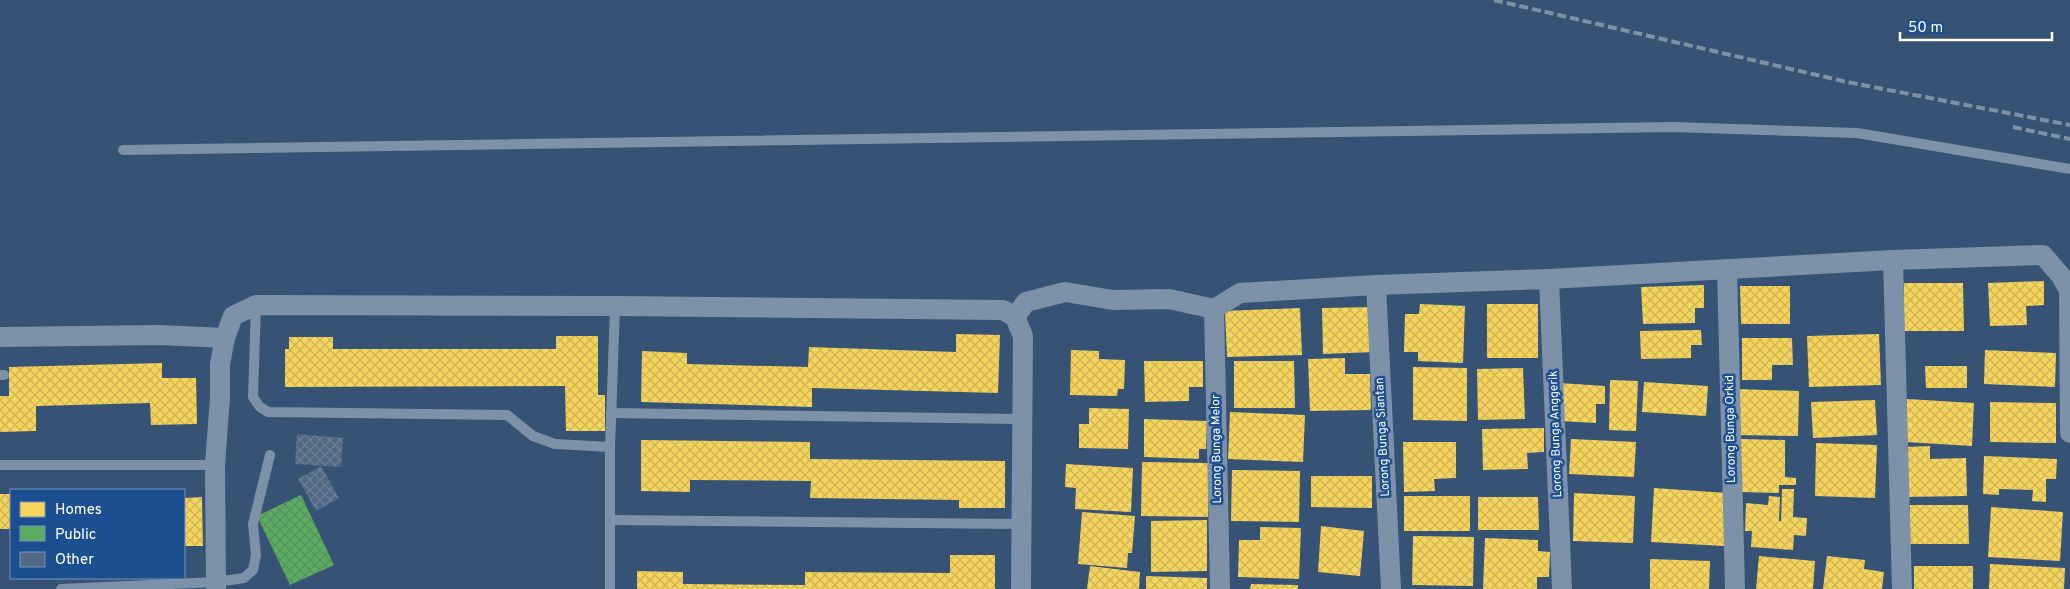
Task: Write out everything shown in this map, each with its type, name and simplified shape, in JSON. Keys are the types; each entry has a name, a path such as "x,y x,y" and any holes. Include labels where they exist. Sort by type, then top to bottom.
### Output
{"street":[{"path":"1016,316 1026,302 1064,292 1112,300 1169,299 1214,308 1240,293 1376,285 1550,279 1893,260 2043,255 2061,276 2069,290 2070,433"},
{"path":"1893,260 1902,589"},
{"name":"Lorong Bunga Orkid","path":"1727,269 1735,589"},
{"name":"Lorong Bunga Anggerik","path":"1550,279 1562,589"},
{"name":"Lorong Bunga Siantan","path":"1376,285 1391,589"},
{"path":"216,586 215,464 220,397 220,364 225,338 233,316 256,305 616,306 1003,310 1016,316 1023,336 1021,589"},
{"name":"Lorong Bunga Melor","path":"1214,308 1220,589"},
{"path":"0,337 160,335 225,338"}],"lane":[{"path":"123,150 1673,127 1857,133 2070,169"},
{"path":"256,305 253,397 268,412 507,415 533,436 555,444 610,447"},
{"path":"610,589 610,447 616,306"},
{"path":"611,413 1022,419"},
{"path":"61,589 216,586 244,578 253,570 256,555 253,524 270,455"},
{"path":"0,466 215,464"},
{"path":"610,520 1021,524"}],"building: Homes":[{"path":"2044,281 2044,305 2026,306 2027,325 1990,326 1988,283"},
{"path":"1904,283 1963,283 1964,331 1904,331"},
{"path":"1704,285 1704,308 1695,308 1695,323 1643,324 1641,287"},
{"path":"1740,286 1790,286 1790,324 1741,324"},
{"path":"1420,304 1465,306 1463,363 1418,361 1418,352 1404,352 1405,314 1419,314"},
{"path":"1487,304 1538,304 1538,358 1487,358"},
{"path":"1374,307 1375,352 1323,354 1322,308"},
{"path":"1300,308 1302,355 1227,357 1225,311"},
{"path":"1701,330 1702,345 1691,345 1691,358 1641,359 1640,331"},
{"path":"956,334 1000,335 998,393 812,388 812,407 641,402 642,351 687,353 687,364 808,367 809,347 956,352"},
{"path":"1879,334 1881,385 1809,387 1807,336"},
{"path":"556,336 598,336 598,395 605,395 605,431 566,431 565,386 285,387 285,349 289,349 289,337 333,337 333,349 556,349"},
{"path":"1742,338 1792,338 1793,365 1772,365 1772,380 1742,380"},
{"path":"1071,350 1099,351 1099,359 1125,360 1124,389 1118,389 1117,396 1070,395"},
{"path":"1985,350 2056,353 2055,387 1984,384"},
{"path":"1345,358 1345,374 1370,374 1371,410 1310,411 1308,359"},
{"path":"1144,361 1203,361 1203,387 1189,387 1189,401 1145,402"},
{"path":"1234,361 1294,361 1295,408 1234,408"},
{"path":"162,363 162,378 196,378 197,424 151,425 150,403 36,406 36,431 0,432 0,396 9,396 9,367"},
{"path":"1925,366 1967,366 1967,388 1926,388"},
{"path":"1413,367 1467,368 1467,421 1413,420"},
{"path":"1523,368 1525,419 1478,420 1477,369"},
{"path":"1610,380 1638,381 1636,431 1609,430"},
{"path":"1644,382 1708,386 1706,416 1642,412"},
{"path":"1560,383 1605,386 1605,404 1596,404 1596,423 1559,421"},
{"path":"1737,389 1799,391 1798,436 1736,435"},
{"path":"1907,399 1974,403 1972,446 1905,442"},
{"path":"1875,400 1877,435 1813,438 1811,402"},
{"path":"1990,402 2056,403 2056,443 1990,442"},
{"path":"1089,408 1129,409 1128,449 1079,448 1079,424 1089,424"},
{"path":"1230,412 1305,415 1303,462 1228,459"},
{"path":"1144,419 1207,421 1206,449 1199,449 1199,459 1144,457"},
{"path":"1544,428 1544,452 1527,453 1528,469 1483,470 1482,429"},
{"path":"1571,439 1636,442 1634,477 1569,474"},
{"path":"1741,439 1785,440 1785,477 1796,478 1796,485 1779,485 1779,493 1740,492"},
{"path":"641,440 810,442 810,459 1005,461 1005,508 959,508 959,500 810,498 811,481 690,480 690,492 641,491"},
{"path":"1403,442 1456,442 1456,478 1434,479 1435,491 1404,492"},
{"path":"1816,443 1877,445 1875,498 1815,496"},
{"path":"1930,446 1930,459 1966,458 1967,496 1904,497 1903,447"},
{"path":"1984,456 2057,459 2056,479 2046,479 2046,502 2032,501 2033,490 1999,489 1999,495 1983,494"},
{"path":"1142,462 1209,463 1208,517 1141,516"},
{"path":"1066,464 1133,468 1131,512 1075,509 1076,488 1065,487"},
{"path":"1232,470 1300,471 1299,522 1231,521"},
{"path":"1311,476 1372,476 1372,508 1311,507"},
{"path":"1654,488 1727,493 1724,546 1651,542"},
{"path":"1782,489 1794,489 1793,517 1807,518 1806,536 1794,535 1793,550 1751,547 1752,531 1745,531 1746,503 1768,505 1769,496 1780,497 1779,521 1781,521"},
{"path":"1574,493 1635,496 1633,543 1573,541"},
{"path":"0,494 10,494 10,529 0,529"},
{"path":"1404,496 1470,496 1470,531 1404,531"},
{"path":"202,497 203,546 185,546 185,498"},
{"path":"1478,497 1538,497 1539,530 1478,530"},
{"path":"1910,505 1968,505 1969,544 1910,544"},
{"path":"1991,507 2063,512 2060,561 1988,557"},
{"path":"1082,512 1135,516 1132,553 1128,553 1127,568 1078,564"},
{"path":"1207,520 1207,571 1151,572 1151,521"},
{"path":"1321,526 1364,531 1360,576 1318,572"},
{"path":"1260,527 1301,528 1299,579 1238,577 1239,540 1260,540"},
{"path":"1413,536 1474,537 1473,586 1412,585"},
{"path":"1485,538 1538,540 1538,551 1550,552 1549,577 1537,577 1537,589 1483,589"},
{"path":"950,555 995,555 995,589 637,589 637,571 683,572 683,584 805,585 805,572 950,573"},
{"path":"1759,556 1815,561 1813,589 1756,589"},
{"path":"1827,556 1865,560 1864,569 1884,572 1882,589 1823,589"},
{"path":"1650,559 1710,561 1709,589 1650,589"},
{"path":"1990,564 2065,568 2064,589 1989,589"},
{"path":"1090,566 1140,572 1139,589 1087,589"},
{"path":"1914,566 1973,566 1973,589 1914,589"},
{"path":"1146,576 1207,578 1207,589 1146,589"},
{"path":"1251,584 1298,585 1298,589 1250,589"}],"building: Public":[{"path":"301,495 334,565 290,585 257,516"}],"building: Other":[{"path":"297,434 343,438 341,467 295,464"},
{"path":"321,466 339,498 316,511 298,479"}],"railway":[{"path":"1494,0 1847,82 2070,125"},
{"path":"2013,127 2070,139"}]}
